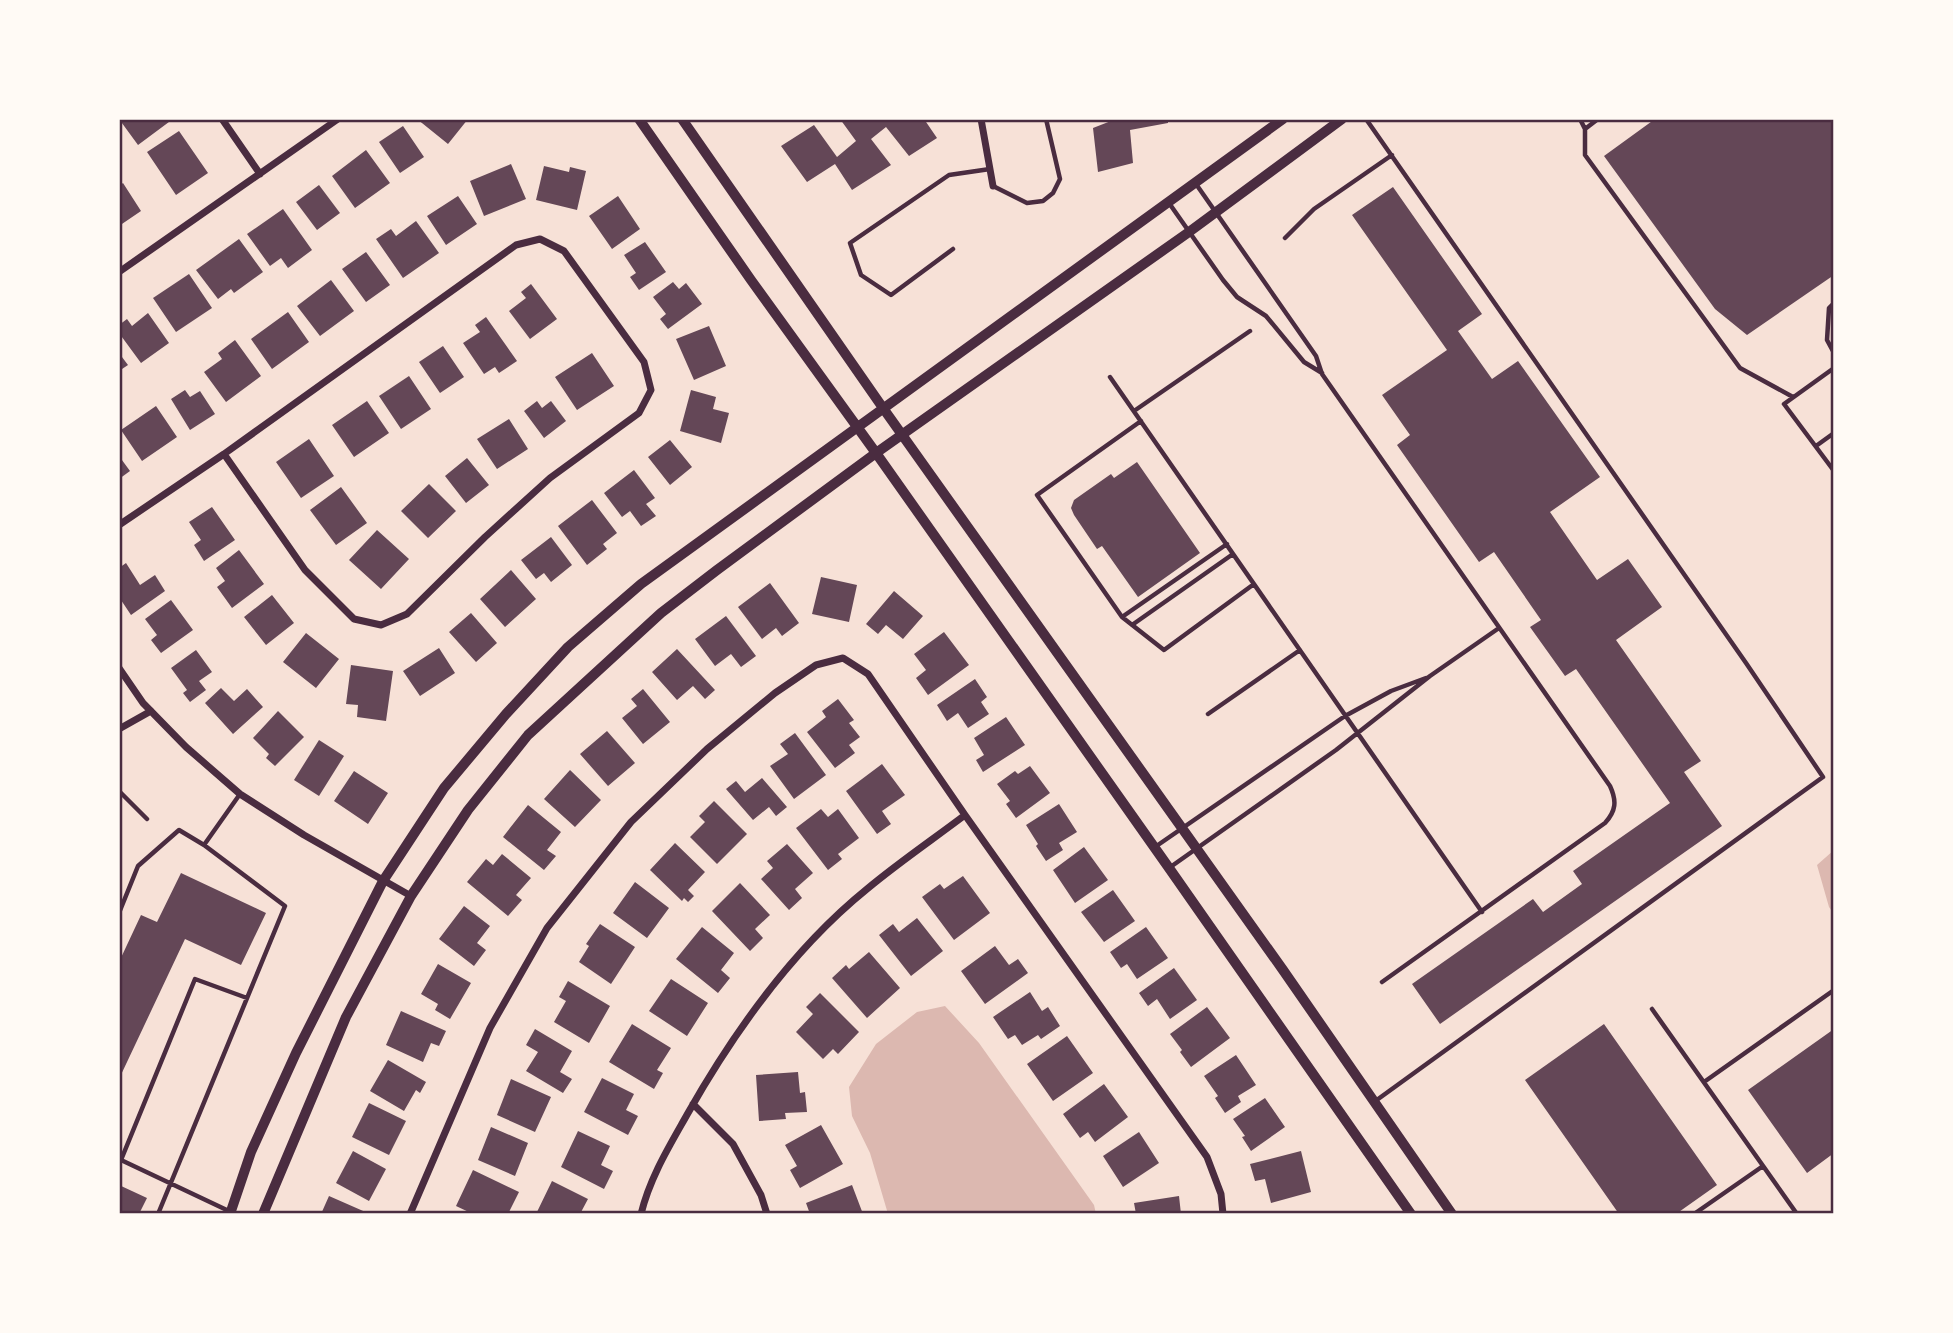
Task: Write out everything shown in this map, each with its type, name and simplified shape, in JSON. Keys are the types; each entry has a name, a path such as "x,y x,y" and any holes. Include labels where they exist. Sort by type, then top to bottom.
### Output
{"main road":[{"path":"639,119 1169,868 1410,1214"},
{"path":"682,119 1452,1214"},
{"path":"230,1213 251,1152 296,1053 383,881 444,788 506,714 568,648 641,584 1283,119"},
{"path":"263,1214 346,1017 411,896 468,810 528,735 661,613 876,453 1189,232 1342,119"}],"street":[{"path":"222,119 260,174"},
{"path":"119,272 338,119"},
{"path":"981,119 993,186"},
{"path":"119,525 224,454 516,245 540,239 564,251 644,362 651,390 639,413 550,478 407,614 381,625 354,619 305,570 224,454"},
{"path":"410,1214 490,1028 547,928 631,822 707,749 775,693 816,664 842,658 868,674 1208,1157 1222,1194 1223,1214"},
{"path":"119,668 144,704 186,747 240,794 304,835 411,896"},
{"path":"119,729 151,711"},
{"path":"641,1214 660,1162 723,1053 763,999 808,944 865,890 965,815"},
{"path":"693,1104 733,1144 761,1195 767,1214"}],"lane":[{"path":"993,186 1027,202 1044,201 1053,192 1060,180 1046,119"},
{"path":"1366,119 1731,640 1823,777 1374,1102"},
{"path":"1580,119 1585,129 1585,155 1740,368 1793,397"},
{"path":"1585,129 1598,119"},
{"path":"1285,238 1314,209 1392,155"},
{"path":"953,249 891,295 861,275 850,243 949,176 990,169"},
{"path":"1195,183 1316,356 1322,374 1614,796 1615,807 1605,823 1382,982"},
{"path":"1169,203 1237,297 1266,316 1304,362 1322,374"},
{"path":"1834,303 1829,308 1828,340 1834,353"},
{"path":"1134,411 1250,331"},
{"path":"1834,368 1784,404 1834,471"},
{"path":"1110,377 1482,912"},
{"path":"1141,421 1037,495 1122,617 1164,650 1254,584"},
{"path":"1816,446 1834,433"},
{"path":"1122,617 1227,544"},
{"path":"1132,625 1233,554"},
{"path":"1169,868 1499,628"},
{"path":"1208,714 1300,649"},
{"path":"1154,848 1345,716 1391,691 1430,676"},
{"path":"119,791 147,819"},
{"path":"204,845 240,794"},
{"path":"119,913 138,866 179,830 204,845 285,906 158,1214"},
{"path":"230,1213 121,1160 195,979 247,998"},
{"path":"1704,1082 1834,990"},
{"path":"1652,1009 1797,1214"},
{"path":"1694,1214 1763,1166"}],"shaded area":[{"path":"1834,850 1834,914 1829,907 1817,865"},
{"path":"945,1006 979,1043 1094,1205 1096,1214 888,1214 870,1153 852,1116 849,1087 876,1044 917,1012"}],"building":[{"path":"119,119 173,119 138,145"},
{"path":"417,119 468,119 448,144"},
{"path":"840,119 924,119 937,138 909,156 886,127 871,139 891,165 852,190 835,164 807,182 781,146 814,125 837,157 856,141"},
{"path":"1116,119 1168,119 1168,123 1130,130 1133,163 1098,172 1093,128"},
{"path":"1655,119 1834,119 1834,275 1747,335 1715,309 1604,156"},
{"path":"403,126 424,157 400,173 379,142"},
{"path":"179,131 208,173 176,195 147,152"},
{"path":"366,150 390,183 355,208 332,176"},
{"path":"511,164 526,199 484,216 470,181"},
{"path":"544,166 569,172 570,167 586,171 577,210 536,200"},
{"path":"123,183 141,211 119,226 119,186"},
{"path":"319,185 340,213 317,230 296,202"},
{"path":"1393,187 1482,314 1458,331 1492,379 1518,361 1600,477 1550,512 1597,580 1628,559 1662,607 1616,640 1701,761 1684,772 1722,826 1440,1024 1412,984 1533,899 1543,912 1582,884 1573,871 1670,803 1576,669 1565,676 1530,627 1541,620 1494,552 1479,562 1397,445 1410,435 1382,395 1447,350 1352,215"},
{"path":"458,196 477,224 446,245 427,216"},
{"path":"618,196 640,229 612,249 589,216"},
{"path":"283,209 312,250 288,268 281,258 270,266 247,234"},
{"path":"416,221 439,253 403,278 376,239 391,229 396,236"},
{"path":"239,239 263,272 234,293 231,289 218,299 196,270"},
{"path":"645,242 666,272 639,290 630,277 636,273 624,255"},
{"path":"366,252 390,285 366,302 342,269"},
{"path":"189,274 212,308 176,332 153,298"},
{"path":"331,280 354,311 320,336 297,306"},
{"path":"673,282 679,289 686,283 702,304 668,329 660,319 666,314 653,297"},
{"path":"531,284 557,319 530,339 509,311 526,298 521,292"},
{"path":"288,312 309,342 272,369 251,339"},
{"path":"148,313 169,343 141,363 119,333 119,325 127,319 132,326"},
{"path":"486,317 517,361 499,373 495,367 484,374 463,343 480,332 475,325"},
{"path":"709,326 726,366 694,380 676,339"},
{"path":"235,340 261,376 226,402 204,372 222,359 218,353"},
{"path":"443,346 464,377 440,393 419,362"},
{"path":"119,353 128,365 119,371"},
{"path":"592,353 614,386 577,410 555,377"},
{"path":"409,376 431,409 401,429 379,396"},
{"path":"185,390 190,397 200,391 215,414 190,430 171,399"},
{"path":"691,390 716,397 713,409 729,413 721,443 680,431"},
{"path":"367,401 389,433 354,457 332,425"},
{"path":"537,401 542,408 551,401 566,421 544,438 524,411"},
{"path":"156,406 177,437 142,461 121,430"},
{"path":"509,419 528,449 497,469 477,439"},
{"path":"309,439 334,476 301,498 276,462"},
{"path":"670,440 692,467 670,485 648,457"},
{"path":"119,456 130,471 119,479"},
{"path":"467,458 489,485 466,503 445,476"},
{"path":"1137,462 1200,553 1138,597 1102,546 1097,549 1071,508 1074,500 1111,474 1114,478"},
{"path":"634,470 655,498 646,504 656,516 641,526 630,511 622,517 604,493"},
{"path":"429,484 456,511 428,538 401,511"},
{"path":"341,487 367,523 336,545 310,510"},
{"path":"592,500 617,533 603,544 607,549 587,565 558,526"},
{"path":"212,507 235,540 204,561 194,545 201,540 189,522"},
{"path":"377,530 409,559 381,589 349,560"},
{"path":"551,537 572,565 551,582 544,573 536,579 521,560"},
{"path":"239,550 264,584 232,608 217,587 225,581 216,568"},
{"path":"126,563 140,585 155,575 165,591 131,615 119,597 119,568"},
{"path":"511,570 536,599 505,627 480,599"},
{"path":"821,577 857,585 849,622 812,614"},
{"path":"770,583 799,623 782,636 776,628 762,639 738,607"},
{"path":"894,591 923,616 903,639 886,625 878,634 866,624"},
{"path":"272,595 294,623 266,645 244,617"},
{"path":"171,600 193,630 161,653 151,640 157,635 145,619"},
{"path":"471,613 497,643 476,662 449,632"},
{"path":"726,616 756,656 741,667 731,654 715,666 695,639"},
{"path":"944,632 969,665 928,695 916,678 926,670 914,654"},
{"path":"306,633 339,659 316,688 283,662"},
{"path":"439,648 455,673 420,696 403,671"},
{"path":"677,649 715,690 705,699 693,686 677,700 652,672"},
{"path":"196,650 212,672 199,681 206,690 190,702 183,693 187,690 171,668"},
{"path":"351,665 393,671 386,721 357,717 358,705 346,704"},
{"path":"975,679 987,697 981,702 989,714 968,728 958,713 947,721 937,705"},
{"path":"221,688 234,701 247,689 263,707 233,734 205,703"},
{"path":"643,689 670,722 643,744 622,718 637,706 631,699"},
{"path":"838,699 854,720 849,723 860,737 849,745 855,753 835,768 807,732 826,717 822,711"},
{"path":"278,711 304,737 275,766 266,758 269,754 253,738"},
{"path":"1006,717 1025,745 983,772 976,760 984,755 974,738"},
{"path":"607,731 635,763 608,786 580,754"},
{"path":"795,733 826,775 794,799 770,766 788,754 780,744"},
{"path":"319,740 344,756 319,796 294,780"},
{"path":"882,764 905,795 882,811 891,824 877,834 846,791"},
{"path":"1030,766 1050,793 1016,818 1006,804 1010,801 997,784 1015,771 1018,774"},
{"path":"570,770 601,800 575,827 544,799"},
{"path":"354,771 388,793 368,824 334,801"},
{"path":"762,778 787,807 776,816 769,807 753,820 726,789 736,781 745,792"},
{"path":"714,801 747,834 717,864 690,837 705,822 699,816"},
{"path":"1059,804 1077,832 1059,843 1063,850 1046,861 1026,825"},
{"path":"528,805 561,832 547,850 556,856 544,870 503,837"},
{"path":"821,809 828,817 838,809 859,838 838,854 842,859 828,870 796,828"},
{"path":"675,843 705,872 688,890 694,896 688,902 684,898 682,901 650,870"},
{"path":"787,844 813,873 795,889 802,898 789,910 761,879 773,868 767,861"},
{"path":"1084,847 1108,880 1075,903 1053,870"},
{"path":"502,854 531,878 516,895 522,900 508,916 467,882 486,859 493,865"},
{"path":"181,873 266,913 241,965 185,939 119,1079 119,962 141,915 157,922"},
{"path":"963,876 990,913 954,940 922,897 940,884 944,889"},
{"path":"635,882 669,908 647,938 613,913"},
{"path":"740,883 770,915 755,929 763,938 750,951 712,911"},
{"path":"1113,890 1135,921 1104,942 1081,912"},
{"path":"464,906 490,926 477,943 486,950 474,966 439,939"},
{"path":"917,918 943,951 911,976 879,935 893,924 899,932"},
{"path":"600,924 635,947 611,984 579,962 589,946 586,944"},
{"path":"702,927 734,953 721,970 730,978 718,993 676,959"},
{"path":"1146,927 1168,958 1137,979 1127,964 1121,968 1110,952"},
{"path":"995,946 1009,965 1018,959 1028,973 985,1004 961,971"},
{"path":"869,952 900,988 867,1018 832,978 846,965 849,969"},
{"path":"438,964 471,983 450,1019 435,1010 438,1004 421,994"},
{"path":"1174,968 1197,1000 1170,1019 1157,999 1148,1006 1139,993"},
{"path":"671,979 708,1003 687,1036 649,1011"},
{"path":"568,981 610,1006 589,1043 554,1022 566,1001 559,997"},
{"path":"1030,992 1042,1011 1048,1007 1060,1026 1041,1039 1038,1035 1022,1045 1015,1035 1008,1039 993,1017"},
{"path":"820,993 859,1032 838,1054 833,1049 823,1059 796,1032 813,1014 806,1007"},
{"path":"1207,1007 1230,1038 1191,1067 1170,1034"},
{"path":"401,1011 446,1031 439,1046 431,1043 423,1062 386,1045"},
{"path":"632,1024 671,1048 657,1070 663,1073 654,1089 609,1062"},
{"path":"1604,1024 1717,1185 1676,1214 1619,1214 1525,1080"},
{"path":"535,1029 572,1051 560,1072 572,1079 563,1093 526,1071 538,1052 526,1045"},
{"path":"1834,1029 1834,1153 1807,1173 1748,1090"},
{"path":"1067,1036 1093,1073 1053,1101 1027,1064"},
{"path":"1236,1055 1256,1085 1238,1096 1241,1102 1225,1113 1215,1098 1218,1096 1204,1076"},
{"path":"388,1060 426,1082 420,1093 416,1090 404,1111 370,1091"},
{"path":"798,1072 800,1093 805,1092 807,1112 785,1113 786,1119 759,1121 756,1075"},
{"path":"602,1078 634,1094 626,1110 638,1116 628,1135 584,1112"},
{"path":"511,1079 551,1097 535,1132 497,1115"},
{"path":"1104,1084 1128,1117 1095,1142 1088,1132 1080,1138 1063,1114"},
{"path":"1265,1098 1285,1127 1251,1151 1242,1137 1245,1136 1233,1119"},
{"path":"369,1103 406,1121 389,1155 352,1137"},
{"path":"821,1125 843,1164 800,1188 790,1170 797,1166 785,1145"},
{"path":"491,1127 528,1143 515,1176 478,1160"},
{"path":"578,1131 610,1146 601,1165 613,1171 604,1189 561,1167"},
{"path":"1139,1132 1159,1163 1123,1187 1103,1156"},
{"path":"353,1151 386,1169 369,1201 336,1183"},
{"path":"1301,1151 1311,1192 1271,1203 1265,1179 1255,1181 1250,1164"},
{"path":"473,1170 519,1192 508,1214 473,1214 456,1206"},
{"path":"552,1181 588,1199 580,1214 536,1214"},
{"path":"119,1185 147,1198 139,1214 119,1214"},
{"path":"852,1185 863,1214 810,1214 806,1203"},
{"path":"329,1196 370,1214 321,1214"},
{"path":"1179,1196 1181,1214 1136,1214 1134,1203"}]}
